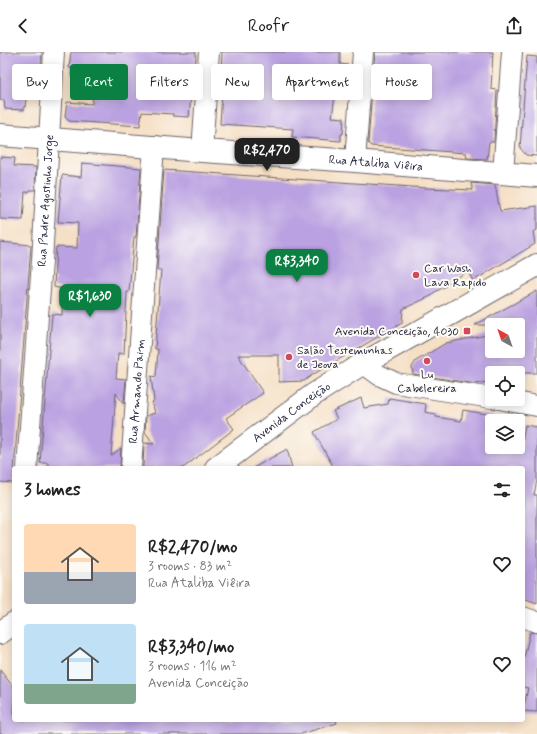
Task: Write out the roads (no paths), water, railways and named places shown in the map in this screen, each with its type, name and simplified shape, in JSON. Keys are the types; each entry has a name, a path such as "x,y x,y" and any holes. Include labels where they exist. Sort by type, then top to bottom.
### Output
{"street":[{"name":"Rua Padre Agostinho Jorge","path":"27,466 42,261 54,52"},
{"path":"202,151 210,52"},
{"path":"355,161 364,52"},
{"path":"503,173 512,52"},
{"name":"Rua Ataliba Viêira","path":"0,135 537,176"},
{"name":"Rua Armando Paim","path":"131,466 154,146"},
{"name":"Avenida Conceição","path":"219,466 313,395 364,364 537,265"},
{"path":"364,364 379,375 396,383 485,397"},
{"path":"525,404 537,406"},
{"path":"525,618 537,622"},
{"path":"0,633 12,624"}],"place":[{"name":"Car Wash Lava Rapido","path":"416,275"},
{"name":"Avenida Conceição, 4030","path":"467,331"},
{"name":"Salão Testemunhas de Jeova","path":"289,357"},
{"name":"Lu Cabelereira","path":"427,361"}]}
